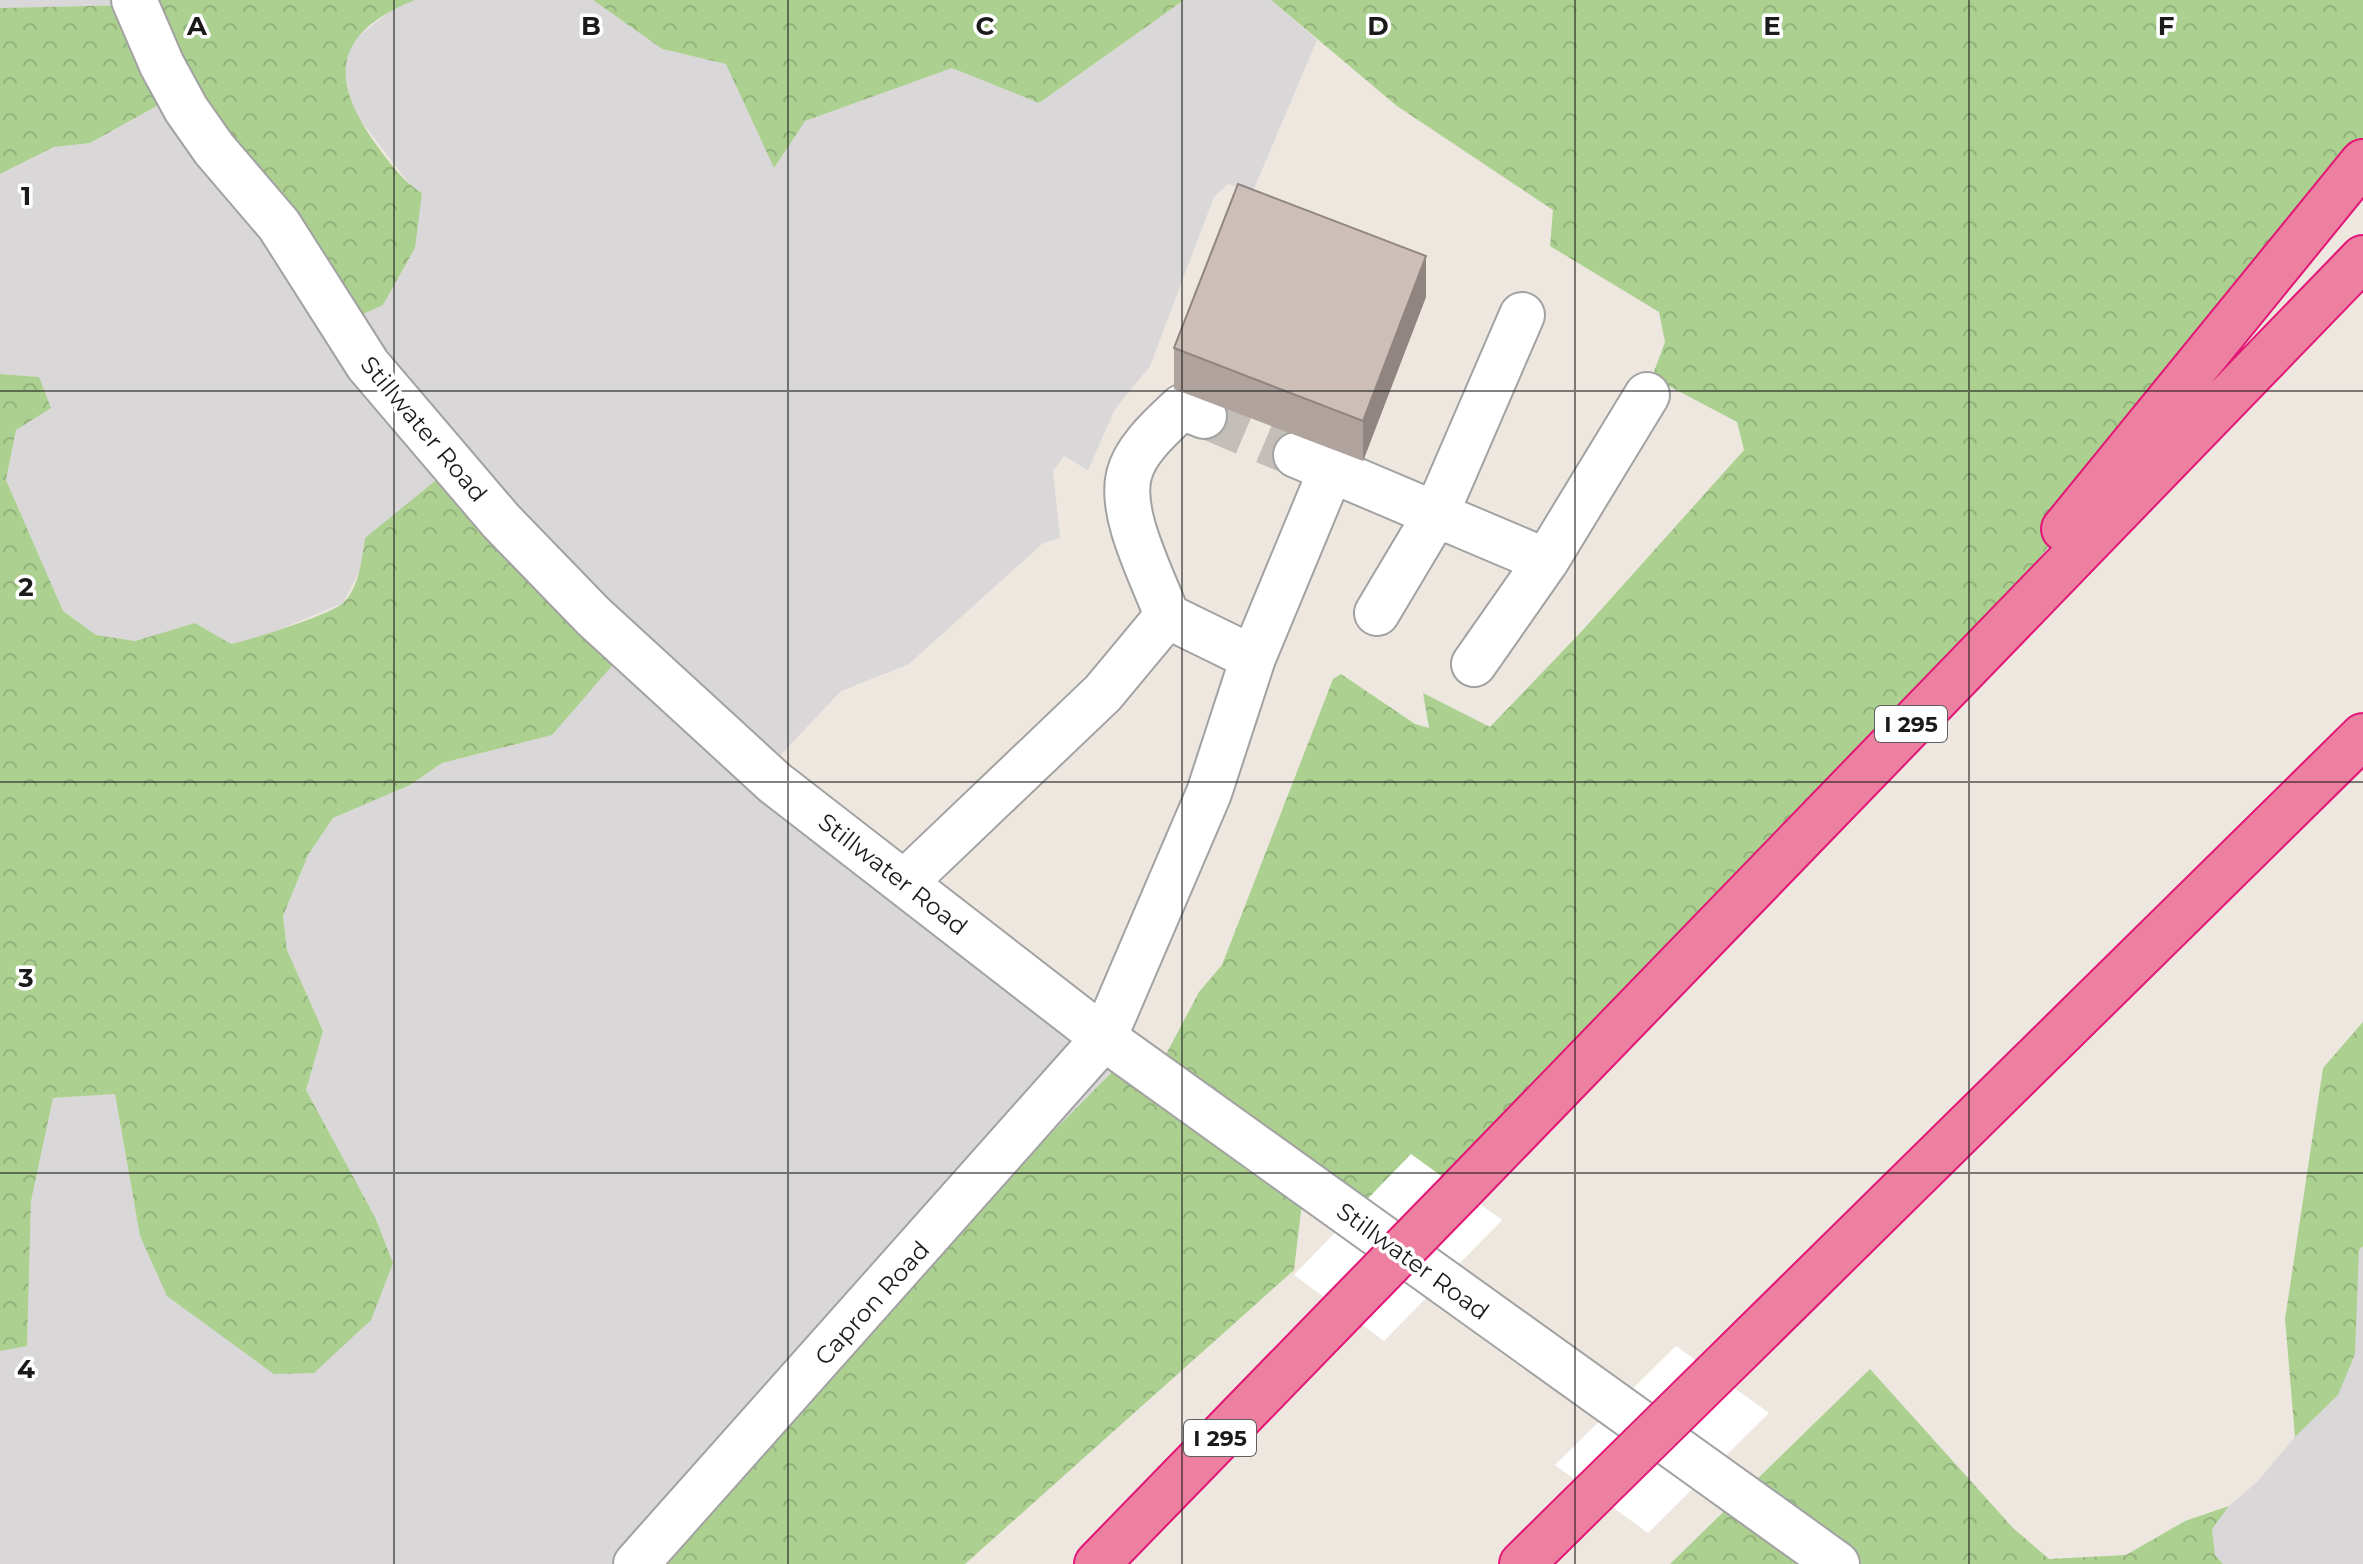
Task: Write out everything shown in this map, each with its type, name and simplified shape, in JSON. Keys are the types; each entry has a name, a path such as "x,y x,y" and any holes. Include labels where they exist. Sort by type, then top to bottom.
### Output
{"highway":[{"path":"1864,773 2363,162"},
{"name":"I 295","path":"1097,1564 2363,258"},
{"path":"1522,1564 2363,736"}],"street":[{"name":"Stillwater Road","path":"134,0 162,65 214,149 279,225 368,365 501,521 593,616 775,783 1104,1038 1837,1564"},
{"path":"1377,613 1436,514 1522,315"},
{"path":"1474,664 1546,561 1647,395"},
{"path":"1204,416 1182,407 1157,430 1129,472 1126,505 1167,616 1253,658"},
{"name":"Capron Road","path":"636,1564 1104,1038 1209,793 1314,462 1436,514"},
{"path":"1436,514 1546,561"},
{"path":"904,883 1103,693 1167,616"}],"shaded area":[{"path":"0,0 134,0 130,5 0,8"},
{"path":"415,0 593,0 662,49 726,64 805,121 952,68 1039,103 1184,0 1271,0 1317,40 1253,191 1228,184 1214,197 1150,366 1115,409 1088,470 1064,456 1053,471 1060,538 1043,543 909,664 841,691 772,764 1119,1065 830,1357 634,1564 0,1564 0,1351 27,1346 31,1201 53,1098 115,1094 140,1236 393,1263 375,1217 306,1090 323,1031 287,950 283,916 308,855 333,818 410,785 442,763 552,735 365,538 360,570 343,603 257,639 231,644 195,623 135,641 96,635 63,611 6,480 16,430 39,377 0,374 0,174 54,147 90,143 173,97 345,323 383,305 415,248 412,187 354,112 343,66 354,40 394,8"},
{"path":"2363,1246 2363,1564 2223,1564 2215,1555 2212,1529 2229,1506 2256,1483 2295,1437 2338,1395 2359,1250"}],"green space":[{"path":"134,0 415,0 368,26 347,58 346,77 350,97 360,119 396,171 422,193 415,248 383,305 344,323 173,97 90,143 54,147 0,174 0,8 130,5"},
{"path":"593,0 1184,0 1039,103 952,68 805,121 774,168 726,64 662,49"},
{"path":"1271,0 2363,0 2363,167 2196,364 1999,608 1409,1238 1304,1186 1294,1270 965,1564 634,1564 830,1357 1119,1065 1163,1060 1199,992 1222,965 1333,679 1341,674 1415,724 1429,728 1423,693 1490,727 1581,632 1744,450 1737,422 1652,377 1665,342 1659,312 1550,246 1553,210 1397,106"},
{"path":"0,374 39,377 51,408 16,430 6,480 63,611 96,635 135,641 195,623 231,644 323,614 343,603 353,590 365,538 451,468 630,645 552,735 442,763 410,785 333,818 308,855 283,916 287,950 323,1031 306,1090 375,1217 393,1263 371,1320 314,1373 274,1374 167,1296 140,1236 115,1094 53,1098 31,1201 27,1346 0,1351"},
{"path":"2363,1022 2363,1246 2359,1250 2355,1354 2338,1395 2295,1437 2285,1319 2323,1068"},
{"path":"1870,1369 2013,1528 2049,1559 2126,1555 2185,1521 2229,1506 2212,1529 2215,1555 2223,1564 1670,1564"}],"pier":[{"path":"1411,1154 1502,1220 1384,1341 1294,1275"},
{"path":"1676,1346 1769,1413 1648,1533 1555,1465"}],"building":[{"path":"1238,184 1426,256 1363,421 1174,348"}],"tunnel":[{"path":"1204,416 1296,455"}]}
